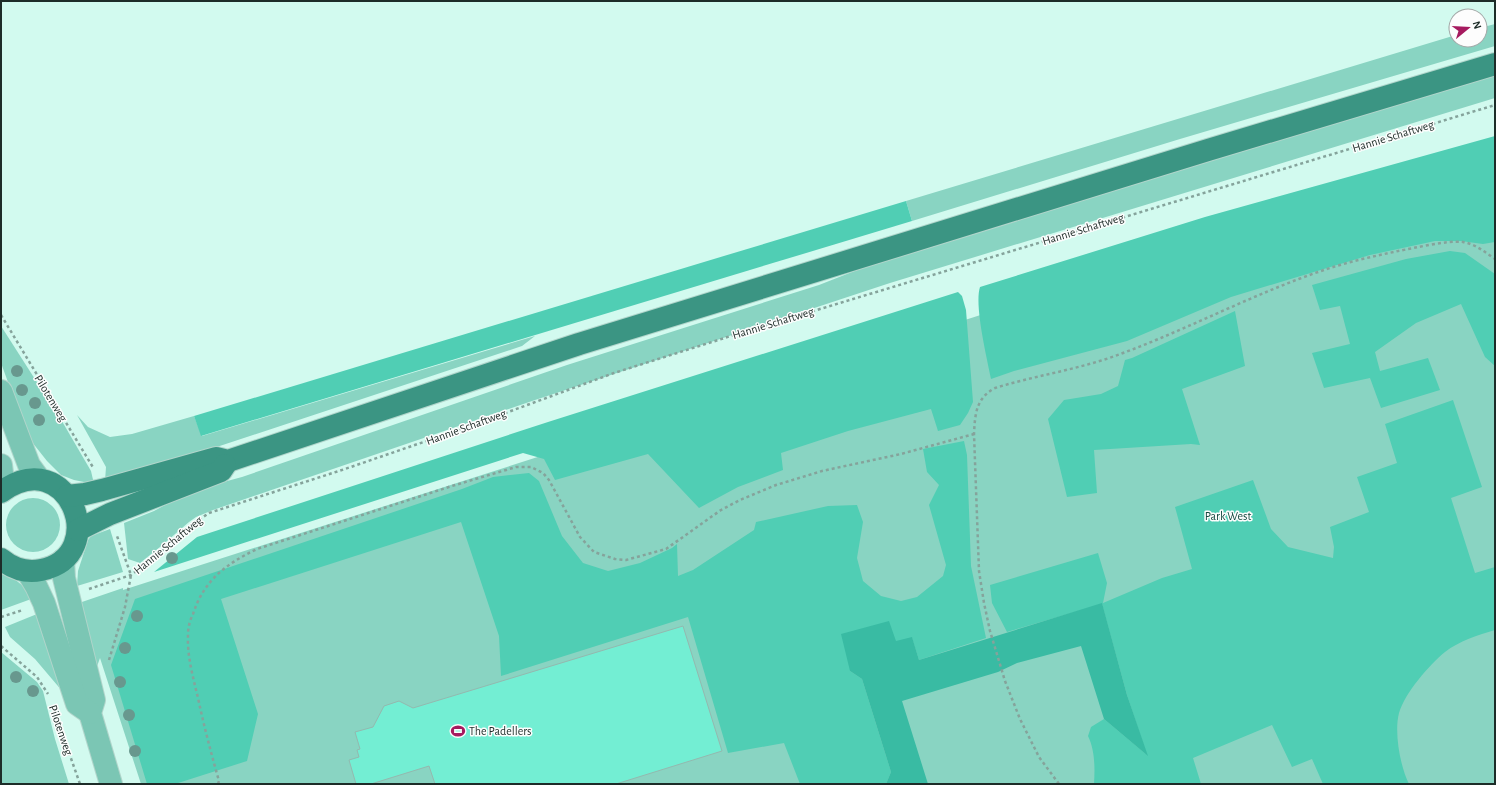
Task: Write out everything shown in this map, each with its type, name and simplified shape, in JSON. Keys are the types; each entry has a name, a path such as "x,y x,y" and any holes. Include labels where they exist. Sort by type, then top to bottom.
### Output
{"main road":[{"path":"67,496 90,493 216,458 228,461 579,344 1200,152 1495,64"},
{"path":"78,530 110,514 221,471 228,461"},
{"path":"1,492 9,486 29,480 40,480 55,486 67,496 76,512 78,530 73,546 63,560 46,569 26,571 11,566 1,559"}],"street":[{"path":"1,391 29,465 40,480"},
{"path":"1,465 3,480 1,492"},
{"path":"63,560 64,578 94,700 90,713 111,784"},
{"name":"Pilotenweg","path":"26,571 36,586 44,603 77,704 90,713"}],"path":[{"name":"Hannie Schaftweg","path":"84,590 130,575 150,561 194,523 209,513 345,469 473,425 614,373 734,335 1495,105"},
{"path":"1059,784 1039,757 1020,719 1002,671 990,631 984,603 980,571 974,434 975,420 980,400 985,394 995,388 1104,360 1121,354 1267,292 1331,267 1409,249 1452,242 1471,244 1495,259"},
{"name":"Pilotenweg","path":"1,315 95,471"},
{"path":"218,784 219,781 208,744 191,670 188,634 197,600 212,579 232,563 257,549 509,469 516,467 531,467 543,473 549,480 574,527 586,545 594,552 604,556 626,560 666,549 724,508 776,485 822,471 901,454 974,434"},
{"path":"115,529 130,575 125,607"},
{"path":"1,617 29,608"},
{"name":"Pilotenweg","path":"1,646 37,677 47,692 49,698"},
{"name":"Pilotenweg","path":"54,711 80,784"}],"green space":[{"path":"1495,24 1495,46 1180,139 912,221 906,201 1448,37 1448,48 1488,48 1488,26"},
{"path":"1495,73 1495,98 890,283 532,401 213,510 196,517 189,522 140,563 128,559 124,523 154,511 176,499 205,487 242,477 567,365 819,285 928,242"},
{"path":"1495,136 1495,242 1483,244 1461,241 1435,241 1370,255 1231,297 1127,341 1014,371 991,379 980,318 980,287 1205,217"},
{"name":"Park West","path":"1495,150 1495,784 141,784 100,658 95,672 79,603"},
{"path":"906,201 912,221 201,436 194,416"},
{"path":"1450,251 1465,253 1495,274 1495,366 1485,357 1461,304 1416,323 1375,352 1380,371 1428,358 1440,390 1381,408 1370,378 1324,388 1312,353 1350,344 1340,306 1320,310 1312,285 1406,259"},
{"path":"958,292 962,296 966,310 973,402 960,425 938,431 931,409 848,431 781,453 783,470 738,487 699,508 648,454 555,480 544,459 523,453 154,572 197,537 548,422"},
{"path":"1235,311 1245,366 1182,389 1200,445 1191,444 1094,450 1097,493 1067,497 1048,419 1064,400 1101,394 1118,386 1125,360"},
{"path":"1,326 63,423 91,471 94,484 74,480 61,475 47,461 28,437 1,363"},
{"path":"535,336 522,346 141,472 105,481 106,467 77,415 88,427 110,437 132,434 194,416 202,436"},
{"path":"1453,400 1482,487 1451,498 1475,573 1495,567 1495,630 1475,636 1450,648 1432,664 1406,697 1399,713 1397,730 1403,768 1409,784 1323,784 1312,759 1292,767 1272,725 1193,758 1201,784 1094,784 1093,753 1088,736 1091,727 1104,719 1147,755 1127,695 1102,604 1007,632 992,603 990,585 1098,553 1107,583 1103,603 1162,578 1192,569 1175,507 1253,480 1271,529 1288,547 1333,558 1334,547 1330,527 1369,512 1357,477 1397,463 1385,424"},
{"path":"964,441 967,455 971,566 986,638 919,660 912,638 850,671 862,679 891,772 886,784 800,784 784,743 728,753 688,617 501,676 499,636 461,522 221,599 258,714 247,761 175,784 147,784 111,665 135,599 462,489 493,477 529,473 539,481 562,536 583,563 608,571 640,563 672,548 677,544 678,576 693,570 754,530 756,522 828,506 857,505 863,522 857,558 863,581 881,596 901,601 917,597 943,576 946,565 929,505 939,485 927,472 923,449"},
{"path":"33,498 43,500 52,506 58,515 60,525 58,535 52,544 43,550 33,552 23,550 14,544 8,535 6,525 8,515 14,506 23,500"},
{"path":"110,529 123,572 77,586 78,571 88,540 91,536"},
{"path":"1,571 11,576 34,598 1,610"},
{"path":"37,614 63,692 35,659 10,637 5,627"},
{"path":"1,652 37,682 43,691 55,739 69,784 1,784"}],"shaded area":[{"path":"1102,603 1127,695 1148,756 1104,719 1081,646 1017,663 998,672 902,701 928,784 886,784 891,772 862,679 850,671 841,634 889,621 896,641 912,637 919,660"}],"building":[{"path":"683,626 722,751 616,784 435,784 429,766 371,784 356,784 349,760 359,757 357,750 360,749 355,732 373,727 384,706 399,701 413,708"}],"place":[{"name":"The Padellers","path":"458,731"}]}
